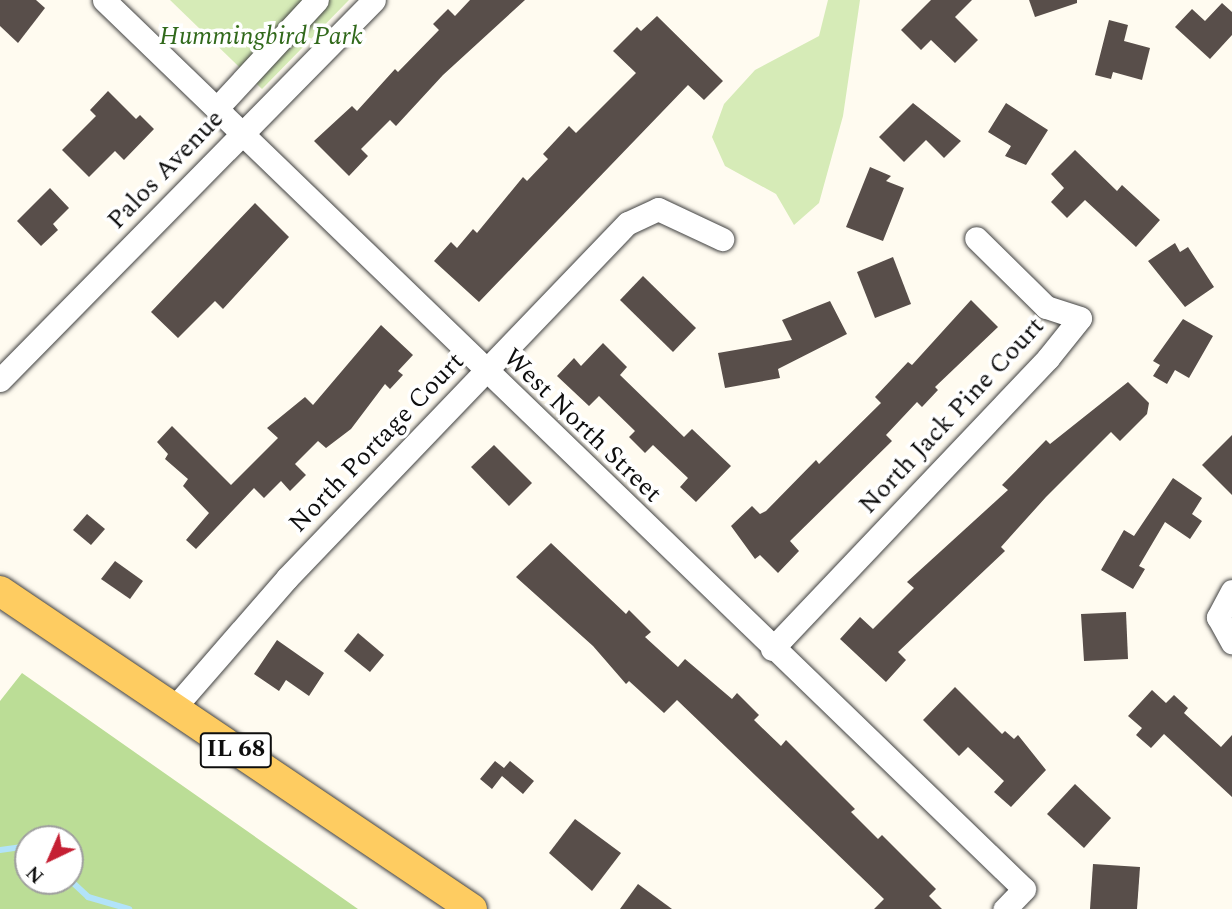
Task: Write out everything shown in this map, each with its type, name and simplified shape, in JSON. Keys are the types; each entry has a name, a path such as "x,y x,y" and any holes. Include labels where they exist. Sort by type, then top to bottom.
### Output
{"main road":[{"name":"IL 68","path":"0,591 472,909"}],"street":[{"name":"West North Street","path":"104,0 1024,890 1005,909"},
{"path":"217,108 317,0"},
{"name":"Palos Avenue","path":"0,380 242,131 374,0"},
{"name":"North Portage Court","path":"174,708 287,578 628,223 658,209 722,239"},
{"name":"North Jack Pine Court","path":"772,649 1048,358 1080,318 1046,307 976,238"},
{"path":"1232,591 1218,617 1232,642"}],"green space":[{"name":"Hummingbird Park","path":"170,0 349,0 262,89"},
{"path":"828,0 860,0 843,116 819,203 794,225 776,194 725,166 712,137 724,104 755,70 819,36"},
{"path":"22,673 358,909 0,909 0,701"}],"building":[{"path":"0,0 36,0 45,8 18,43 0,26"},
{"path":"470,0 525,0 443,75 396,126 390,120 361,149 368,156 349,176 314,141 352,106 357,111 395,69 398,72 439,30 433,24 448,9 455,16"},
{"path":"931,0 972,0 955,17 978,40 955,63 931,40 921,50 901,30"},
{"path":"1029,0 1077,0 1077,3 1035,17"},
{"path":"1222,3 1232,12 1232,35 1210,59 1175,27 1192,9 1205,21"},
{"path":"657,16 723,81 704,100 688,85 479,302 434,261 451,242 457,248 473,229 477,233 523,177 527,181 548,159 543,154 569,126 576,133 636,73 613,51 637,27 641,31"},
{"path":"1109,20 1128,25 1124,41 1150,48 1142,80 1113,72 1111,79 1095,75"},
{"path":"108,91 136,119 140,115 154,129 124,160 115,151 89,177 62,150 96,116 90,110"},
{"path":"913,103 961,141 944,158 926,140 904,162 879,137"},
{"path":"1006,103 1048,130 1026,165 1005,156 1011,146 988,132"},
{"path":"1075,150 1117,191 1122,185 1160,220 1136,247 1085,200 1067,218 1051,202 1064,188 1051,174"},
{"path":"870,167 891,176 886,181 904,188 883,241 846,227"},
{"path":"50,188 69,208 53,224 58,230 41,246 17,221"},
{"path":"255,203 289,237 223,309 215,301 178,338 151,312"},
{"path":"1175,243 1180,252 1188,247 1214,287 1185,307 1148,261"},
{"path":"893,257 911,304 875,318 857,272"},
{"path":"643,276 696,328 673,352 620,300"},
{"path":"971,300 998,327 935,387 938,390 922,407 917,402 886,435 892,441 790,541 799,551 778,573 760,555 755,559 731,526 752,506 760,514 766,511 816,460 819,464 881,403 875,397 908,362 912,365"},
{"path":"830,301 847,334 778,369 780,378 725,388 718,353 792,340 782,320"},
{"path":"1183,319 1213,336 1189,378 1175,370 1167,384 1153,376 1160,365 1153,361"},
{"path":"381,325 413,355 398,371 403,375 390,389 385,384 351,429 326,448 318,441 295,464 306,475 290,491 281,481 264,498 254,488 196,549 186,540 209,513 183,486 188,479 165,459 168,454 157,442 172,426 231,485 278,438 267,428 305,397 313,405"},
{"path":"603,343 627,367 620,375 684,437 692,429 731,466 696,502 680,487 688,478 653,445 645,453 629,437 635,431 599,396 589,406 557,376 574,358 581,366"},
{"path":"1128,382 1149,403 1147,414 1120,441 1111,432 1046,497 1001,547 1005,551 898,652 906,660 886,682 840,639 860,617 873,629 914,588 907,582 1008,490 1002,485 1046,440 1050,444"},
{"path":"1232,435 1232,495 1202,465"},
{"path":"494,445 532,483 509,506 471,467"},
{"path":"1173,478 1202,498 1192,514 1202,521 1190,539 1165,522 1139,566 1145,569 1133,589 1101,570 1124,530 1134,536"},
{"path":"87,514 105,529 91,545 73,530"},
{"path":"551,543 626,614 629,610 651,632 645,637 678,667 685,659 732,699 737,693 759,715 754,720 781,746 786,740 855,809 851,812 878,839 882,835 936,889 929,896 942,909 874,909 884,899 677,700 664,713 629,681 626,684 593,646 516,577"},
{"path":"115,561 143,581 130,599 101,579"},
{"path":"1126,612 1128,659 1084,661 1081,614"},
{"path":"358,633 384,655 370,672 344,651"},
{"path":"277,640 324,673 309,696 286,680 279,691 254,674"},
{"path":"955,687 1002,734 1005,731 1014,739 1018,735 1046,770 1011,807 994,792 1004,781 968,747 959,756 923,720"},
{"path":"1152,690 1166,703 1174,695 1188,708 1184,713 1221,747 1232,735 1232,797 1164,734 1151,748 1136,735 1142,728 1128,716"},
{"path":"495,761 504,768 510,761 534,781 523,794 502,776 492,789 480,779"},
{"path":"1075,784 1111,818 1084,848 1047,814"},
{"path":"575,819 621,853 592,891 549,853"},
{"path":"1093,864 1140,867 1137,909 1090,909"},
{"path":"638,884 672,909 620,909"}],"waterway":[{"path":"0,850 14,848"},
{"path":"84,893 88,897 129,909"}]}
